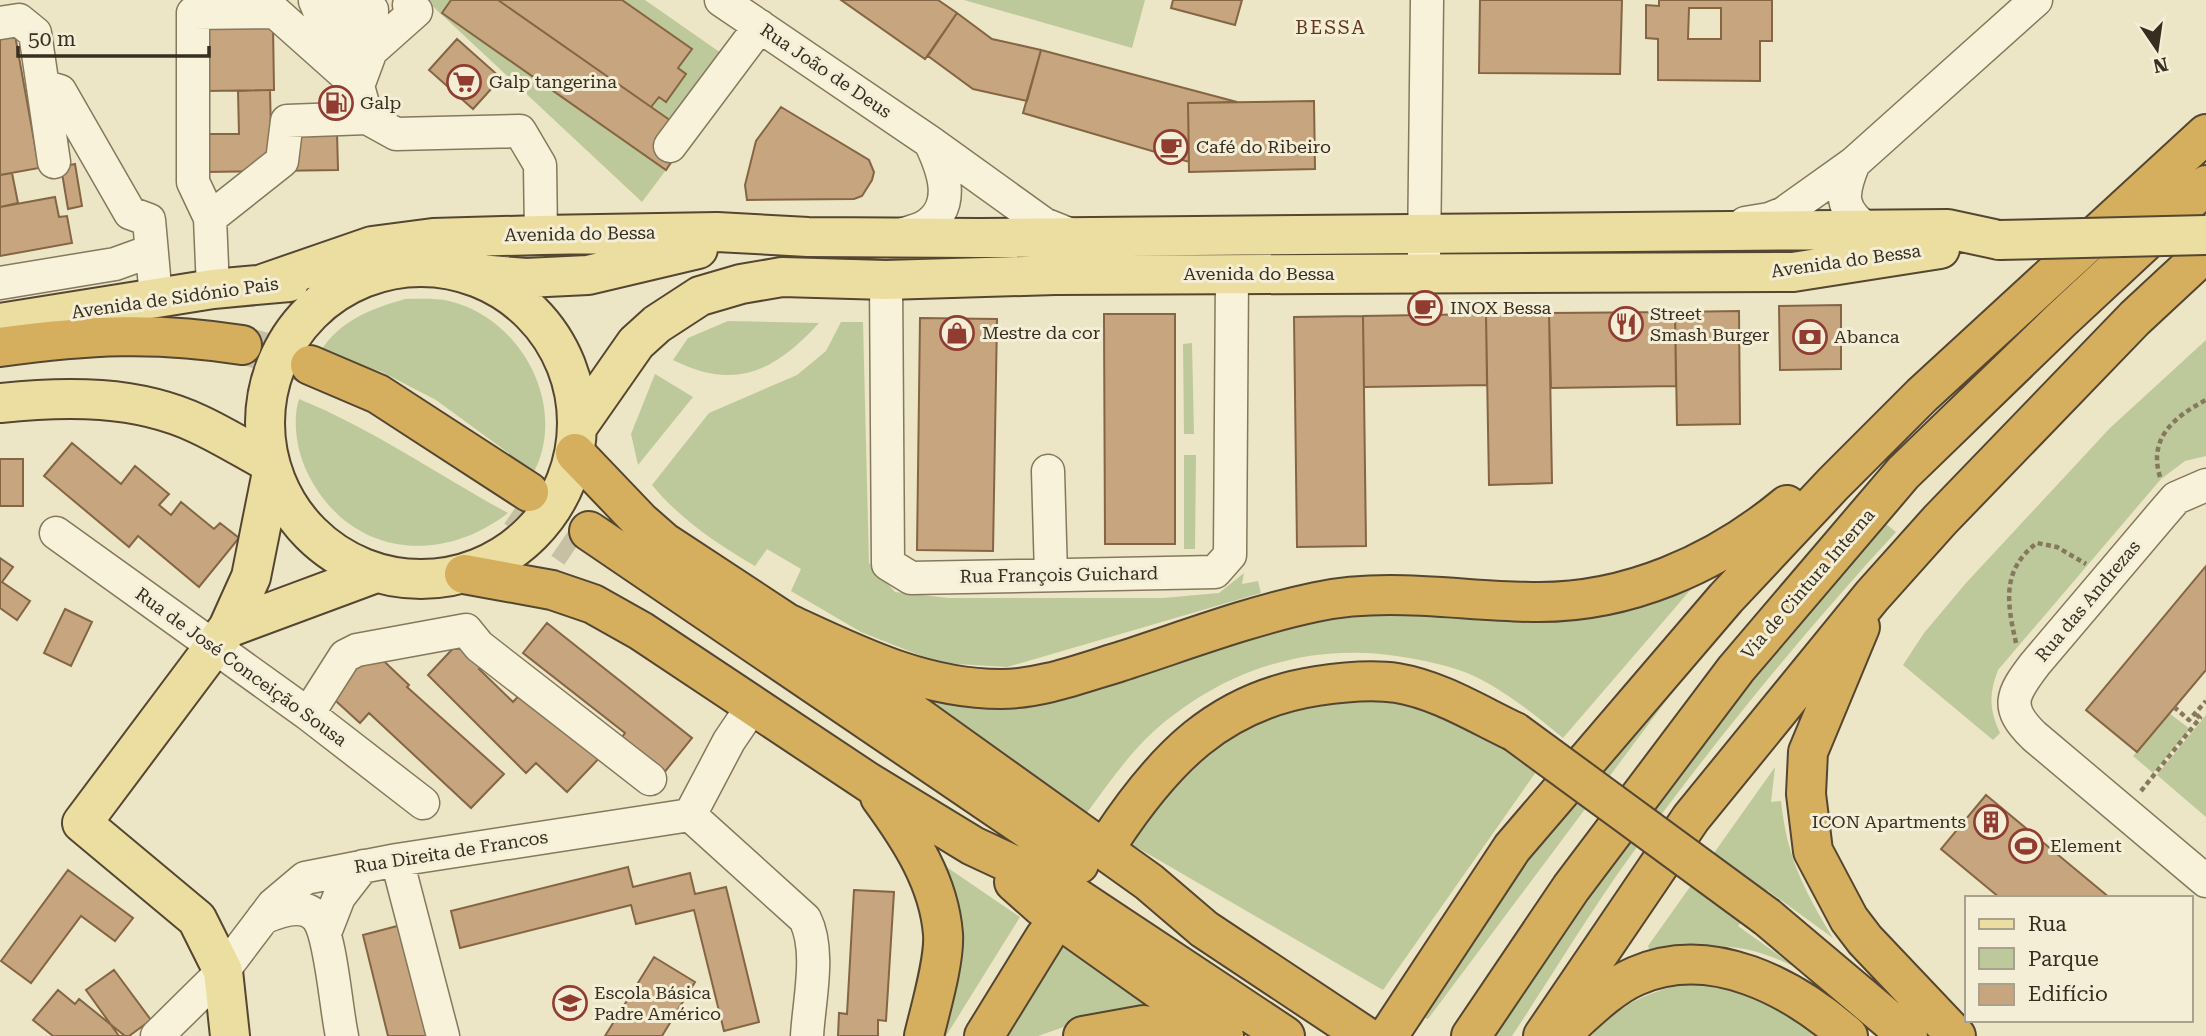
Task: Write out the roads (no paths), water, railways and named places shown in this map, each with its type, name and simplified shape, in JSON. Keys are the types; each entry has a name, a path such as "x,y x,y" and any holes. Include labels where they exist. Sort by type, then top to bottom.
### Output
{"highway":[{"path":"1388,1036 1512,848 1726,598 1833,484 1922,395 2206,134"},
{"name":"Via de Cintura Interna","path":"1471,1036 1571,888 1736,669 1895,484 2061,320 2206,185"},
{"path":"1543,1036 1691,818 1872,596 1940,520 2134,318 2206,252"},
{"path":"0,347 97,335 151,334 240,356 120,355 0,369"},
{"path":"307,375 522,500"},
{"path":"576,440 640,521 664,542 787,623 1149,882 1204,929 1355,1029"},
{"path":"787,623 899,674 939,683 1004,689 1044,683 1250,621 1349,596 1389,594 1533,603 1577,601 1625,592 1716,555 1756,531 1799,495 1833,484"},
{"path":"1204,929 1132,900 582,540 984,824 1059,886 1284,1036"},
{"path":"464,574 552,590 593,604 641,631 752,707 973,846 1059,886"},
{"path":"1872,596 1808,752 1806,794 1813,851 1849,919 1865,940 1956,1036"},
{"path":"1111,839 1137,800 1197,736 1241,708 1288,691 1345,682 1397,683 1437,695 1515,732 1767,917 1908,1036"},
{"path":"868,782 908,834 931,881 943,936 923,1036"},
{"path":"973,846 1041,906 1223,1036"},
{"path":"984,1036 1045,937"},
{"path":"1559,1036 1636,976 1685,965 1730,968 1769,982 1848,1036"},
{"path":"1083,1036 1143,1025 1190,1036"}],"main road":[{"name":"Avenida do Bessa","path":"265,283 372,246 402,241 541,234 717,232 808,237 1727,229 1741,233 1948,229 1999,240"},
{"name":"Avenida do Bessa","path":"576,440 636,343 676,310 700,296 741,284 782,277 886,280 978,276 1793,272 1999,240 2206,235"},
{"name":"Avenida do Bessa","path":"455,272 526,278 588,275 685,251 808,237"},
{"path":"230,1036 223,971 197,919 82,823 221,637 251,577 271,467 266,430 268,399 275,370 304,320 325,299 358,277 402,241"},
{"name":"Avenida de Sidónio Pais","path":"0,323 265,283 358,277 434,268 455,272"},
{"path":"0,403 78,398 130,404 198,424 271,467 302,525 324,545 349,562 376,573 405,579 435,579 464,574 491,564 514,549 537,529 554,506 567,481 576,440 575,396 567,367 553,340 534,316 511,296 484,281 455,272"},
{"path":"221,637 376,573"}],"street":[{"path":"213,289 210,218 193,182 193,13 275,12 317,0 342,7 361,22 371,51"},
{"path":"358,86 371,51 372,10 361,0"},
{"name":"Rua João de Deus","path":"722,0 930,142 1044,224 1075,236"},
{"path":"1424,274 1427,0"},
{"path":"1727,229 1784,213 1854,163 2036,0"},
{"path":"371,51 416,12 409,5"},
{"path":"275,12 358,86 367,118"},
{"path":"0,23 19,20 35,33 54,162"},
{"path":"670,146 760,26"},
{"path":"43,86 60,91 130,213 149,220 156,298"},
{"path":"210,218 282,161 287,121 367,118 396,134 520,131 540,165 541,234"},
{"path":"897,236 924,227 936,216 945,198 944,169 930,142"},
{"path":"1854,163 1845,185 1845,205 1853,219 1868,230"},
{"path":"0,283 115,264 151,251"},
{"name":"Rua François Guichard","path":"886,280 888,564 911,578 1215,572 1230,555 1232,275"},
{"path":"1048,471 1051,575"},
{"name":"Rua das Andrezas","path":"2206,485 2176,498 2035,664 2017,688 2013,707 2019,722 2034,736 2206,881"},
{"name":"Rua de José Conceição Sousa","path":"57,533 221,637 307,714 423,803"},
{"path":"307,714 345,656 369,647 466,630 479,646 650,779"},
{"path":"752,707 729,741 690,814 805,919 811,931 813,947 807,1036"},
{"name":"Rua Direita de Francos","path":"158,1036 223,971 263,918 305,878 397,860 690,814"},
{"path":"397,860 443,1036"},
{"path":"324,933 339,897 363,866"},
{"path":"263,918 282,909 301,909 317,917 324,933 342,1036"}],"tunnel":[{"path":"242,345 310,365"},
{"path":"515,508 575,549"}],"place":[{"name":"Galp tangerina","path":"464,82"},
{"name":"Galp","path":"336,103"},
{"name":"Café do Ribeiro","path":"1171,147"},
{"name":"INOX Bessa","path":"1425,308"},
{"name":"Street Smash Burger","path":"1626,324"},
{"name":"Mestre da cor","path":"957,333"},
{"name":"Abanca","path":"1810,337"},
{"name":"ICON Apartments","path":"1991,822"},
{"name":"Element","path":"2026,846"},
{"name":"Escola Básica Padre Américo","path":"570,1003"}],"district":[{"name":"BESSA","path":"1331,27"}]}
